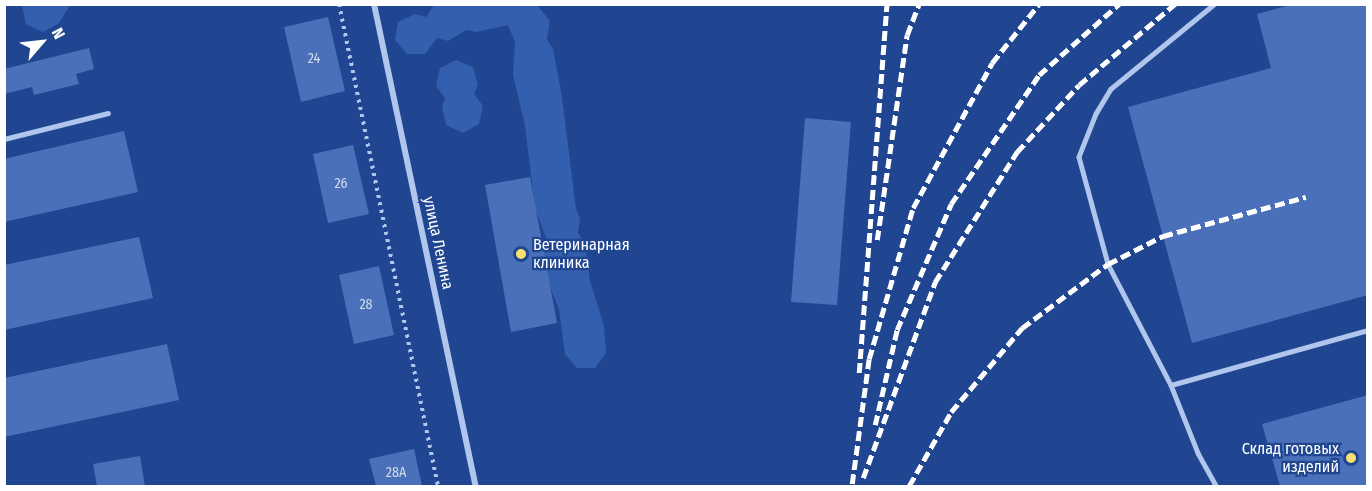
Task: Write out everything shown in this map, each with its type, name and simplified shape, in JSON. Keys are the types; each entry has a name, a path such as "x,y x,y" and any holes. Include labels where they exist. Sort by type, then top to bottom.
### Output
{"street":[{"name":"улица Ленина","path":"374,4 476,486"}],"lane":[{"path":"1215,4 1112,89 1095,114 1079,157 1108,264 1171,385 1198,453 1216,486"},
{"path":"4,139 108,113"},
{"path":"1171,385 1368,330"}],"path":[{"path":"339,4 438,486"}],"shaded area":[{"path":"70,4 59,23 43,32 26,24 22,5"},
{"path":"434,5 537,5 550,21 547,39 553,49 562,97 576,209 580,218 578,233 585,243 590,281 604,326 606,353 595,368 577,368 565,354 559,309 548,282 543,254 546,238 535,208 525,126 513,75 515,42 508,25 476,32 466,30 448,41 437,38 425,54 407,54 395,40 398,22 415,14 426,17"},
{"path":"456,60 473,67 478,85 474,94 483,106 479,124 463,133 446,125 442,107 445,98 436,86 440,68"}],"building":[{"path":"1294,4 1368,4 1368,295 1192,343 1128,107 1271,68 1257,14"},
{"path":"328,17 345,91 301,102 284,27"},
{"path":"89,48 94,69 76,74 79,84 34,95 32,87 4,94 4,69"},
{"path":"805,118 851,122 837,305 791,302"},
{"path":"124,131 138,192 4,222 4,159"},
{"path":"353,145 369,214 328,223 313,154"},
{"name":"Ветеринарная клиника","path":"530,177 557,323 511,332 485,185"},
{"path":"139,237 153,298 4,330 4,265"},
{"path":"379,266 394,335 354,344 339,275"},
{"path":"167,344 179,400 4,437 4,378"},
{"path":"1368,395 1368,486 1280,486 1262,424"},
{"path":"414,449 422,486 376,486 369,459"},
{"path":"140,456 145,486 97,486 93,464"}],"railway":[{"path":"859,373 887,4"},
{"path":"877,240 907,35 919,4"},
{"path":"852,484 869,359 913,208 992,63 1039,4"},
{"path":"875,425 897,330 951,204 1039,75 1119,4"},
{"path":"863,478 935,282 1017,152 1079,85 1175,4"},
{"path":"909,486 951,412 1022,328 1108,264 1163,236 1306,197"}],"place":[{"name":"Ветеринарная клиника","path":"521,254"},
{"name":"Склад готовых изделий","path":"1351,458"}]}
